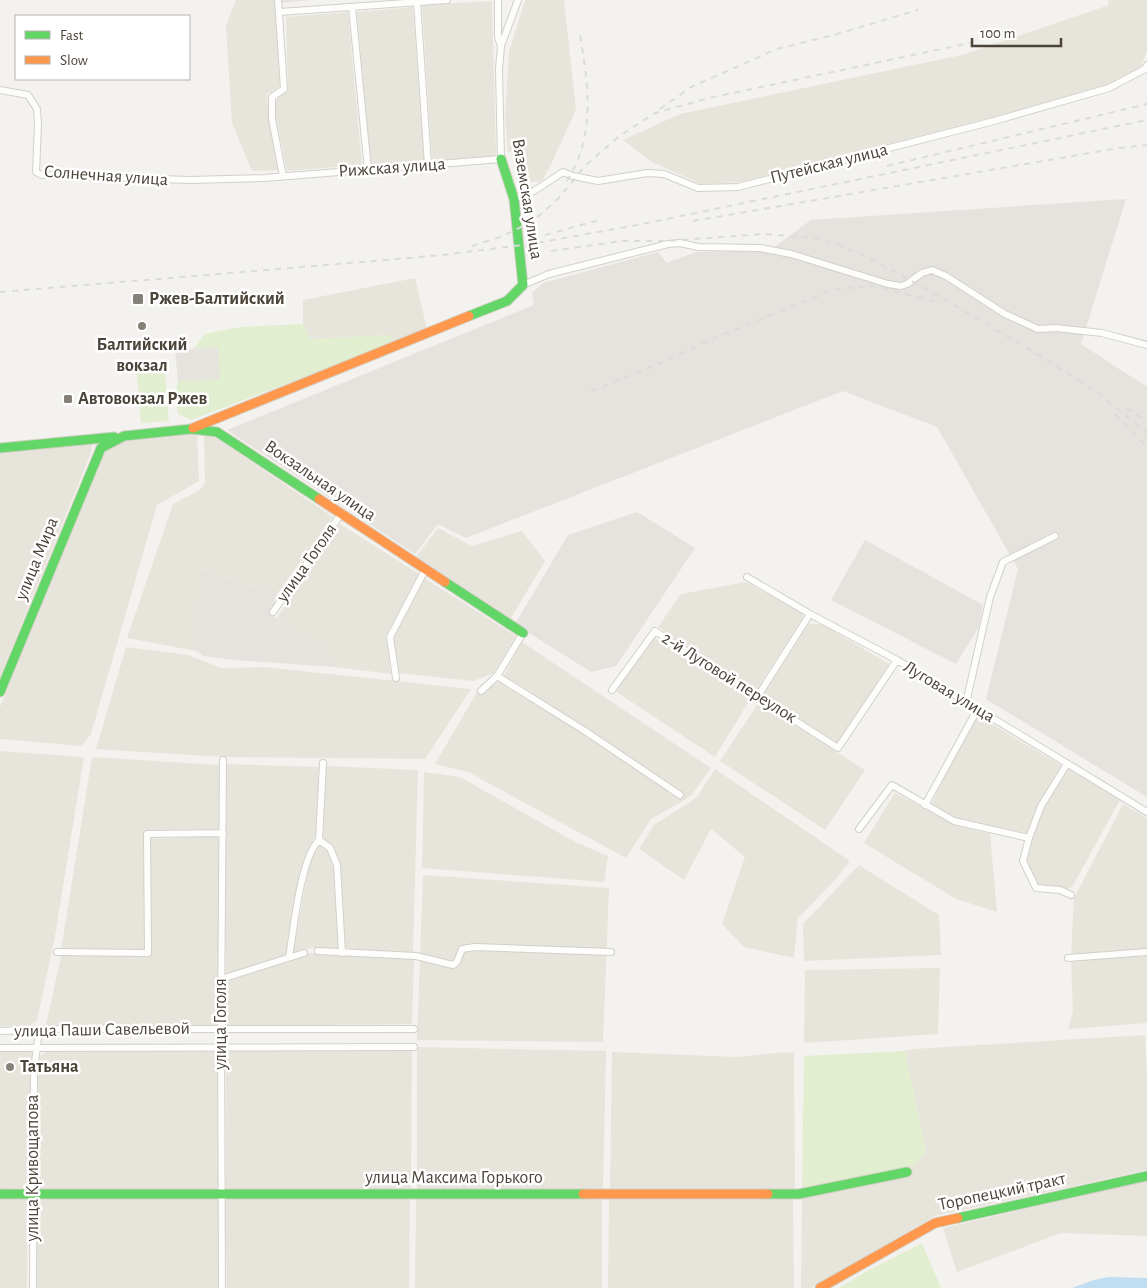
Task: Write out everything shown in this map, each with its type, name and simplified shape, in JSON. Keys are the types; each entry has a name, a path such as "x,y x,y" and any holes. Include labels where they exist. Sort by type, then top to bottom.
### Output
{"street":[{"path":"278,0 284,89 272,97 272,119 283,176"},
{"path":"280,12 447,0"},
{"path":"498,0 498,37 501,46"},
{"name":"Вяземская улица","path":"518,0 501,46 499,69 500,159 514,199 523,285"},
{"path":"417,2 428,165"},
{"path":"352,7 368,170"},
{"name":"Путейская улица","path":"514,199 534,191 563,172 598,181 647,173 664,174 698,188 738,186 985,123 1109,88 1146,67"},
{"name":"Солнечная улица","path":"0,90 28,95 37,109 36,172 42,175 190,180 283,176"},
{"name":"Рижская улица","path":"283,176 500,159"},
{"path":"191,429 507,301 523,285 549,274 668,244 680,243 698,247 760,248 791,254 888,284 901,286 912,281 922,273 932,270 946,276 1005,314 1038,329 1056,328 1102,333 1147,346"},
{"name":"Вокзальная улица","path":"93,466 101,448 124,436 191,429 217,432 523,633"},
{"path":"0,448 124,436"},
{"path":"86,440 92,442 96,447 93,466"},
{"name":"улица Мира","path":"0,692 93,466"},
{"name":"улица Гоголя","path":"273,612 341,514"},
{"path":"966,703 990,597 1003,562 1055,536"},
{"path":"396,678 390,637 426,570"},
{"name":"Луговая улица","path":"747,577 810,614 897,660 1147,812"},
{"path":"758,696 810,614"},
{"name":"2-й Луговой переулок","path":"612,690 655,631 838,748 897,660"},
{"path":"481,690 497,676 523,633"},
{"path":"497,676 585,731 680,795"},
{"path":"925,805 977,710"},
{"name":"улица Гоголя","path":"222,1288 221,979 224,760"},
{"path":"289,957 303,878 314,846 319,840 323,763"},
{"path":"1068,764 1041,806 1023,861 1036,888 1060,890 1071,895"},
{"path":"859,830 892,785 954,821 1029,838"},
{"path":"57,952 148,953 146,834 223,833"},
{"path":"319,840 330,848 337,865 342,952"},
{"path":"318,951 416,956 453,965 457,962 462,949 476,947 611,952"},
{"path":"1068,958 1147,952"},
{"path":"221,979 304,953"},
{"name":"улица Паши Савельевой","path":"0,1031 221,1028 414,1029"},
{"name":"улица Кривощапова","path":"33,1288 34,1071 39,1030"},
{"name":"улица Паши Савельевой","path":"0,1048 414,1047"},
{"name":"улица Максима Горького","path":"0,1194 799,1194 907,1172"},
{"name":"Торопецкий тракт","path":"820,1288 935,1222 1147,1176"}],"shaded area":[{"path":"236,0 313,0 278,3 280,87 267,94 269,120 279,170 252,171 232,123 226,26"},
{"path":"525,0 564,0 576,110 542,181 518,183 514,152 508,152 505,116 509,52"},
{"path":"1108,0 1147,0 1147,52 1140,68 1106,85 994,117 741,182 701,184 652,162 623,140 680,114 962,55 1109,5"},
{"path":"492,1 496,156 432,161 422,5"},
{"path":"413,7 424,160 371,167 357,12"},
{"path":"348,12 362,165 287,171 276,117 276,100 288,90 286,17"},
{"path":"1126,199 1081,344 1147,387 1147,797 986,699 1018,569 937,427 843,391 466,538 438,524 415,554 227,430 534,305 532,293 543,283 658,252 667,263 696,252 769,251 811,220"},
{"path":"415,278 427,329 391,344 391,335 310,339 303,324 303,300"},
{"path":"218,347 220,379 178,381 175,350"},
{"path":"197,434 199,481 157,505 91,734 82,746 0,739 0,707 102,453 107,448 121,442"},
{"path":"204,436 216,438 333,517 277,594 202,569 196,651 127,638 173,504 200,490 205,482"},
{"path":"87,443 92,445 91,453 0,677 0,452"},
{"path":"637,512 695,548 616,666 591,672 515,624 568,535"},
{"path":"340,524 419,574 386,638 391,674 334,667 327,649 277,618"},
{"path":"438,528 472,546 522,531 545,561 510,620 416,557"},
{"path":"865,540 983,605 979,627 956,664 831,600"},
{"path":"201,569 277,594 270,614 327,649 334,667 235,660 204,656 196,651"},
{"path":"424,578 516,636 494,673 473,681 399,673 393,639"},
{"path":"746,582 804,615 756,691 658,627 681,594"},
{"path":"809,624 822,624 889,664 838,744 763,696"},
{"path":"653,637 752,696 715,757 615,691"},
{"path":"522,642 711,768 691,796 651,819 626,858 468,772 435,764 477,692 501,681"},
{"path":"126,647 188,655 221,668 264,667 471,689 425,759 223,757 96,749"},
{"path":"759,702 865,770 825,830 720,761"},
{"path":"975,714 1062,766 1038,806 1027,833 957,819 932,803"},
{"path":"0,751 84,757 54,942 37,1020 30,1026 0,1026"},
{"path":"92,757 220,765 219,829 143,830 147,949 61,950"},
{"path":"226,764 319,767 316,833 301,874 288,955 231,975 226,973"},
{"path":"326,766 418,770 413,953 344,949 342,896 337,857 323,839"},
{"path":"715,769 850,861 835,880 798,918 794,958 744,947 722,924 745,857 711,829 684,880 639,849 654,825 696,798"},
{"path":"1068,769 1120,800 1072,887 1067,889 1037,884 1026,862 1031,838 1044,806"},
{"path":"424,772 460,777 577,843 608,856 604,882 422,868"},
{"path":"895,793 956,826 990,834 997,912 956,899 864,843"},
{"path":"1123,804 1147,818 1147,949 1071,955 1074,898"},
{"path":"220,836 219,1026 46,1025 61,956 150,956 150,839"},
{"path":"319,844 330,854 335,864 339,950 311,948 293,954 308,870 315,848"},
{"path":"859,865 939,915 941,955 804,961 803,924"},
{"path":"423,875 609,888 603,1042 417,1040"},
{"path":"311,953 414,959 412,1024 225,1026 226,982"},
{"path":"1147,956 1147,1023 1068,1029 1073,1012 1071,961"},
{"path":"940,968 938,1034 804,1043 805,970"},
{"path":"1145,1035 1147,1170 935,1216 811,1288 801,1288 802,1188 915,1165 926,1151 905,1051"},
{"path":"0,1047 32,1048 29,1188 0,1189"},
{"path":"217,1047 219,1191 36,1192 38,1064 41,1055 50,1050"},
{"path":"417,1047 606,1051 603,1191 417,1191"},
{"path":"412,1048 411,1190 226,1191 226,1049"},
{"path":"612,1052 736,1057 785,1052 794,1053 795,1189 610,1190"},
{"path":"1147,1181 1147,1236 1061,1233 957,1272 943,1228"},
{"path":"410,1197 409,1288 227,1288 225,1198"},
{"path":"36,1198 218,1198 219,1288 37,1288"},
{"path":"416,1198 602,1198 602,1288 415,1288"},
{"path":"609,1198 793,1199 794,1288 608,1288"},
{"path":"0,1199 27,1199 27,1288 0,1288"}],"green space":[{"path":"303,324 310,339 391,335 391,344 191,420 178,414 176,392 178,381 186,361 205,334 241,327"},
{"path":"164,360 169,421 141,423 136,362"},
{"path":"905,1051 926,1151 916,1165 802,1188 804,1056"},
{"path":"922,1243 941,1288 839,1288 871,1269"}],"water":[{"path":"1108,1277 1147,1278 1147,1288 1072,1288"}],"railway":[{"path":"660,109 691,87 777,49 837,34 918,10"},
{"path":"567,181 583,144 588,107 579,29"},
{"path":"472,246 503,236 533,221 558,199 584,167 618,137 655,113 709,98 970,43"},
{"path":"887,166 1147,104"},
{"path":"0,292 442,255 531,244 637,225 1147,120"},
{"path":"693,221 1119,148 1147,145"},
{"path":"545,235 603,219"},
{"path":"551,251 622,241 666,241 764,234 815,238 835,243 869,258 921,286 1031,350 1098,393 1147,433"},
{"path":"591,391 835,289 874,286 941,303"},
{"path":"1126,408 1147,422"},
{"path":"1115,414 1147,447"}],"traffic: fast":[{"path":"469,316 507,301 523,285 514,199 501,159"},
{"path":"0,692 101,448 124,436 191,429 217,432 319,499"},
{"path":"0,448 114,437"},
{"path":"445,582 523,633"},
{"path":"768,1194 799,1194 907,1172"},
{"path":"958,1218 1147,1176"},
{"path":"0,1194 583,1194"}],"traffic: slow":[{"path":"193,428 469,316"},
{"path":"319,499 445,582"},
{"path":"583,1194 768,1194"},
{"path":"820,1288 935,1223 958,1218"}],"place":[{"name":"Ржев-Балтийский","path":"138,299"},
{"name":"Балтийский вокзал","path":"142,326"},
{"name":"Автовокзал Ржев","path":"68,399"},
{"name":"Татьяна","path":"10,1067"}]}
